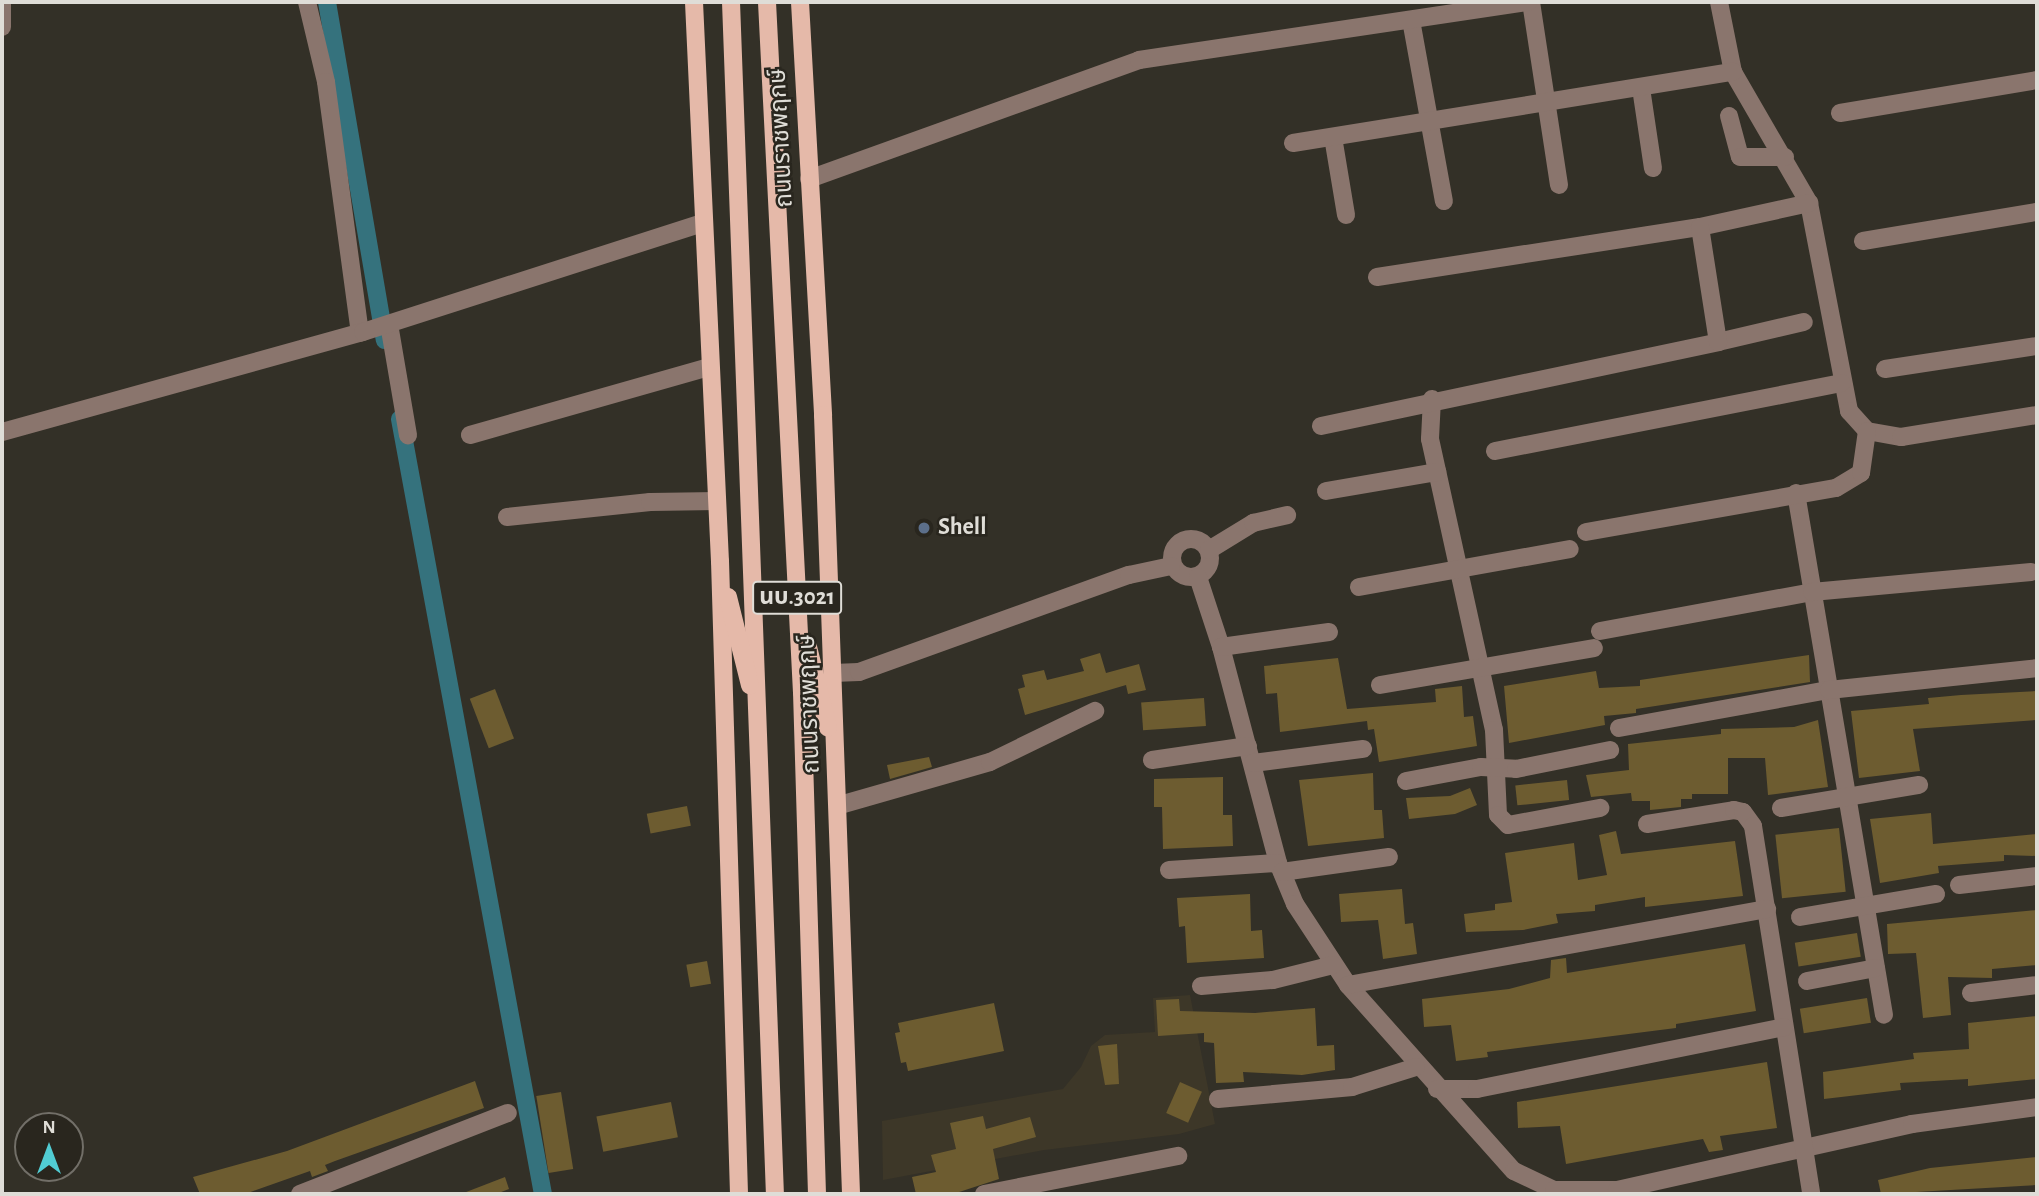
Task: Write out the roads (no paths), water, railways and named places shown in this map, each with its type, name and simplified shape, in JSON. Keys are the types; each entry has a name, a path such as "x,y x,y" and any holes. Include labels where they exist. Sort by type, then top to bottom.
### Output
{"main road":[{"name":"นบ.3021","path":"694,2 720,561 739,1194"},
{"name":"ถนนราชพฤกษ์","path":"731,2 775,1194"},
{"name":"ถนนราชพฤกษ์","path":"767,2 797,603 817,1194"},
{"name":"ถนนราชพฤกษ์","path":"800,2 840,805 841,991 851,1194"},
{"path":"720,561 760,733"},
{"path":"797,603 837,765"}],"street":[{"path":"2,2 2,27"},
{"path":"307,2 326,82 361,333"},
{"path":"809,179 1139,60 1530,2 1559,185"},
{"path":"1719,2 1733,72 1785,156 1809,203 1841,383 1849,411 1867,431 1901,437 2037,415"},
{"path":"1411,20 1444,201"},
{"path":"1293,144 1733,72"},
{"path":"1840,113 2037,80"},
{"path":"1641,88 1653,168"},
{"path":"1729,116 1740,157 1785,156"},
{"path":"1334,137 1346,215"},
{"path":"1377,277 1700,226 1809,203"},
{"path":"1863,241 2037,212"},
{"path":"2,432 361,333 703,223"},
{"path":"1700,226 1718,341"},
{"path":"1321,426 1432,399 1804,322"},
{"path":"389,324 408,435"},
{"path":"1885,369 2037,345"},
{"path":"470,435 709,367"},
{"path":"1495,451 1841,383"},
{"path":"1432,399 1430,439 1480,667 1498,767 1498,815 1508,825 1600,808"},
{"path":"1587,532 1852,482 1861,473 1867,431"},
{"path":"1326,491 1437,472"},
{"path":"1796,493 1884,1015"},
{"path":"507,517 650,502 717,501"},
{"path":"1209,550 1254,523 1287,515"},
{"path":"1183,540 1198,540 1209,550 1209,566 1198,577 1182,577 1171,566 1172,551 1183,540"},
{"path":"1359,587 1570,549"},
{"path":"833,673 859,672 1129,575 1171,566"},
{"path":"1380,685 1480,667 1812,592 2031,572"},
{"path":"1198,577 1221,647 1280,867 1295,904 1348,985 1416,1067 1514,1171 1554,1190 1617,1190 1804,1152 1912,1124 2037,1107"},
{"path":"1221,647 1329,632"},
{"path":"1619,728 1829,690 2037,668"},
{"path":"840,805 990,762 1095,711"},
{"path":"1152,760 1363,749"},
{"path":"1406,781 1498,767 1516,769 1610,750"},
{"path":"1781,808 1919,785"},
{"path":"1647,824 1743,812 1753,826 1811,1194"},
{"path":"1169,870 1280,867 1389,857"},
{"path":"1959,885 2037,876"},
{"path":"1800,917 1936,894"},
{"path":"1348,985 1767,909"},
{"path":"1201,986 1273,980 1333,965"},
{"path":"1807,981 1876,968"},
{"path":"1970,993 2037,985"},
{"path":"1437,1089 1477,1089 1784,1027"},
{"path":"1218,1099 1352,1087 1416,1067"},
{"path":"300,1194 508,1113"},
{"path":"984,1194 1178,1156"}],"waterway":[{"path":"327,2 385,340"},
{"path":"400,419 543,1194"}],"place":[{"name":"Shell","path":"924,528"}]}
